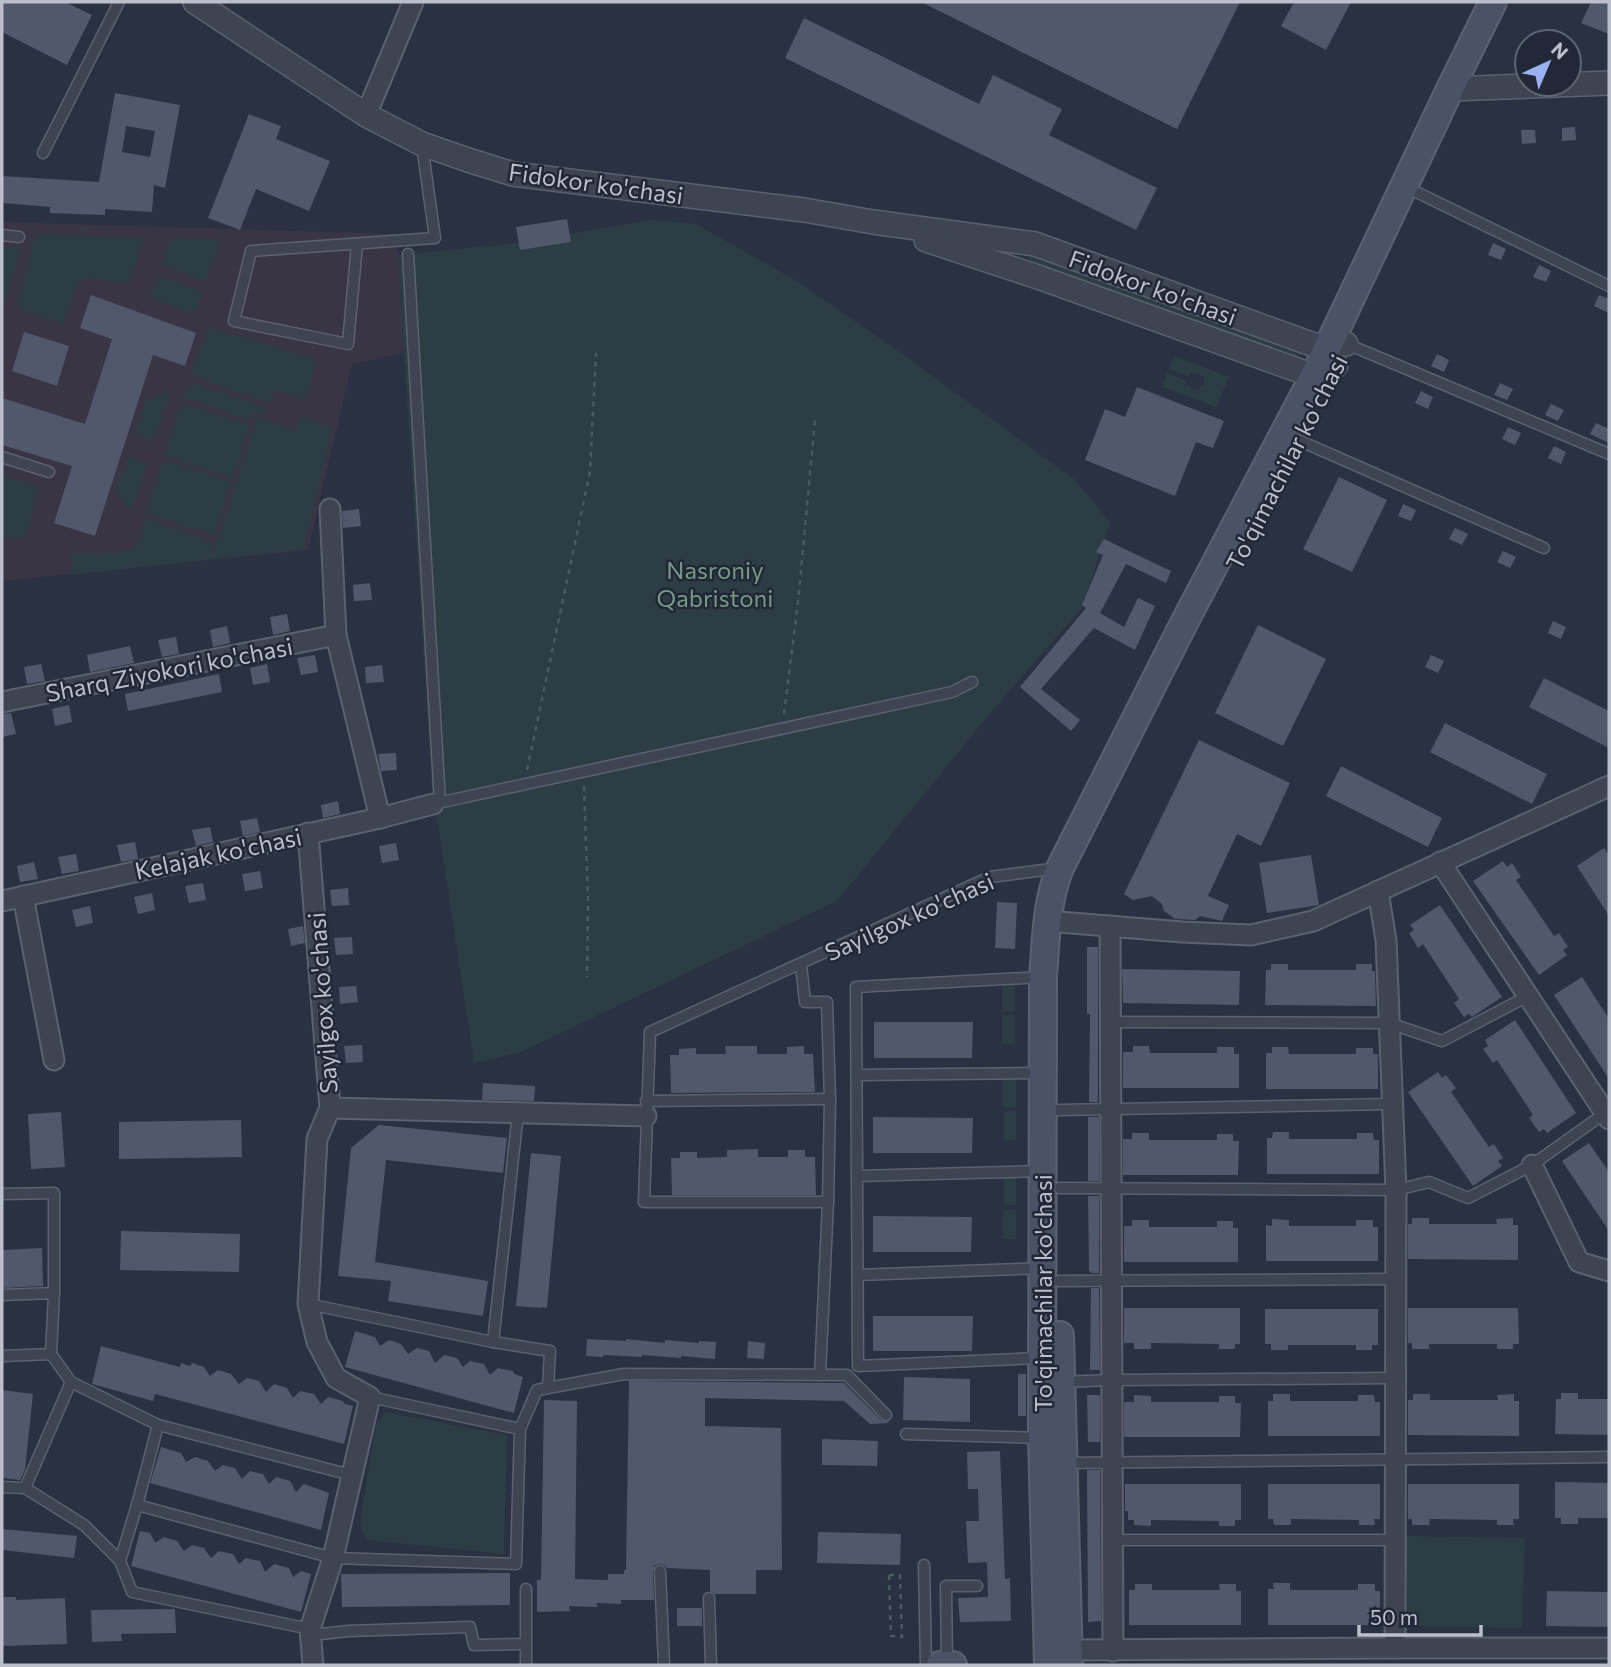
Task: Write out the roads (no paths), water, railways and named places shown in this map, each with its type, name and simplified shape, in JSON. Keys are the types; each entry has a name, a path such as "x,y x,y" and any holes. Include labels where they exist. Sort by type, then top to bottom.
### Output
{"main road":[{"name":"To'qimachilar ko'chasi","path":"1062,1660 1042,1438 1042,1358 1050,1275 1051,1180 1043,1073 1043,977 1056,922 1076,876 1185,657 1298,440 1332,356 1458,89 1493,2"},
{"name":"To'qimachilar ko'chasi","path":"1458,89 1509,2"},
{"name":"To'qimachilar ko'chasi","path":"1051,1180 1058,1110 1056,922 1052,892 1060,868 1185,621 1332,356"},
{"name":"To'qimachilar ko'chasi","path":"1050,1275 1061,1382 1062,1660"},
{"path":"940,1665 953,1665"}],"street":[{"name":"Fidokor ko'chasi","path":"195,2 366,115 422,144 513,174 804,210 1035,244 1317,346 1322,345 1332,356"},
{"path":"366,115 413,2"},
{"path":"1458,89 1609,83"},
{"name":"Fidokor ko'chasi","path":"873,222 1052,282 1332,356"},
{"path":"330,509 336,635 380,818"},
{"name":"Sharq Ziyokori ko'chasi","path":"2,702 336,635"},
{"path":"1056,922 1251,935 1313,921 1609,786"},
{"name":"Kelajak ko'chasi","path":"2,901 380,818 436,803"},
{"name":"Sayilgox ko'chasi","path":"308,833 330,1108 317,1139 308,1304 317,1342 336,1378 370,1397"},
{"path":"1440,862 1607,1116"},
{"path":"1378,891 1386,940 1396,1189 1395,1648"},
{"path":"23,896 54,1060"},
{"path":"1110,926 1113,1651"},
{"path":"330,1108 519,1112 646,1108"},
{"path":"1532,1166 1579,1262 1609,1271"},
{"path":"313,1665 311,1632 332,1558 370,1397"},
{"path":"1062,1660 1113,1651 1609,1648"}],"lane":[{"path":"43,153 119,2"},
{"path":"357,244 348,344 234,321 251,251 435,238 422,144"},
{"path":"1410,189 1609,286"},
{"path":"2,235 19,237"},
{"path":"408,254 436,803 951,692 972,682"},
{"path":"1332,356 1609,454"},
{"path":"1298,440 1544,548"},
{"path":"2,457 49,472"},
{"name":"Sayilgox ko'chasi","path":"828,1202 644,1202 650,1032 990,877 1060,868"},
{"name":"Sayilgox ko'chasi","path":"801,964 805,1002 827,1002 830,1099 820,1375"},
{"path":"1042,1358 858,1366 856,987 1043,977"},
{"path":"1110,1022 1389,1023 1442,1041 1528,996"},
{"path":"857,1075 1043,1073"},
{"path":"646,1108 830,1099"},
{"path":"1058,1110 1392,1104"},
{"path":"493,1342 519,1112"},
{"path":"857,1176 1051,1180 1111,1189 1396,1189 1429,1182 1468,1198 1532,1166 1607,1116"},
{"path":"2,1194 54,1193 51,1354 71,1382 158,1426 351,1475"},
{"path":"858,1275 1050,1275 1111,1280 1396,1279"},
{"path":"2,1295 54,1293"},
{"path":"308,1304 550,1352 548,1388"},
{"path":"2,1356 51,1354"},
{"path":"137,1505 332,1558 516,1564 520,1429 537,1390 624,1374 847,1375 886,1415"},
{"path":"1061,1382 1395,1378"},
{"path":"25,1488 71,1382"},
{"name":"Sayilgox ko'chasi","path":"370,1397 520,1429"},
{"path":"120,1561 158,1426"},
{"path":"906,1434 1042,1438"},
{"path":"1063,1463 1609,1457"},
{"path":"2,1487 25,1488 84,1525 120,1561 132,1592 311,1632 470,1627 474,1645 526,1644"},
{"path":"1112,1540 1395,1540"},
{"path":"924,1565 926,1665"},
{"path":"660,1571 664,1665"},
{"path":"947,1665 946,1586 977,1586"},
{"path":"526,1589 526,1665"},
{"path":"709,1598 711,1665"}],"park label":[{"name":"Nasroniy Qabristoni","path":"715,583"}]}
